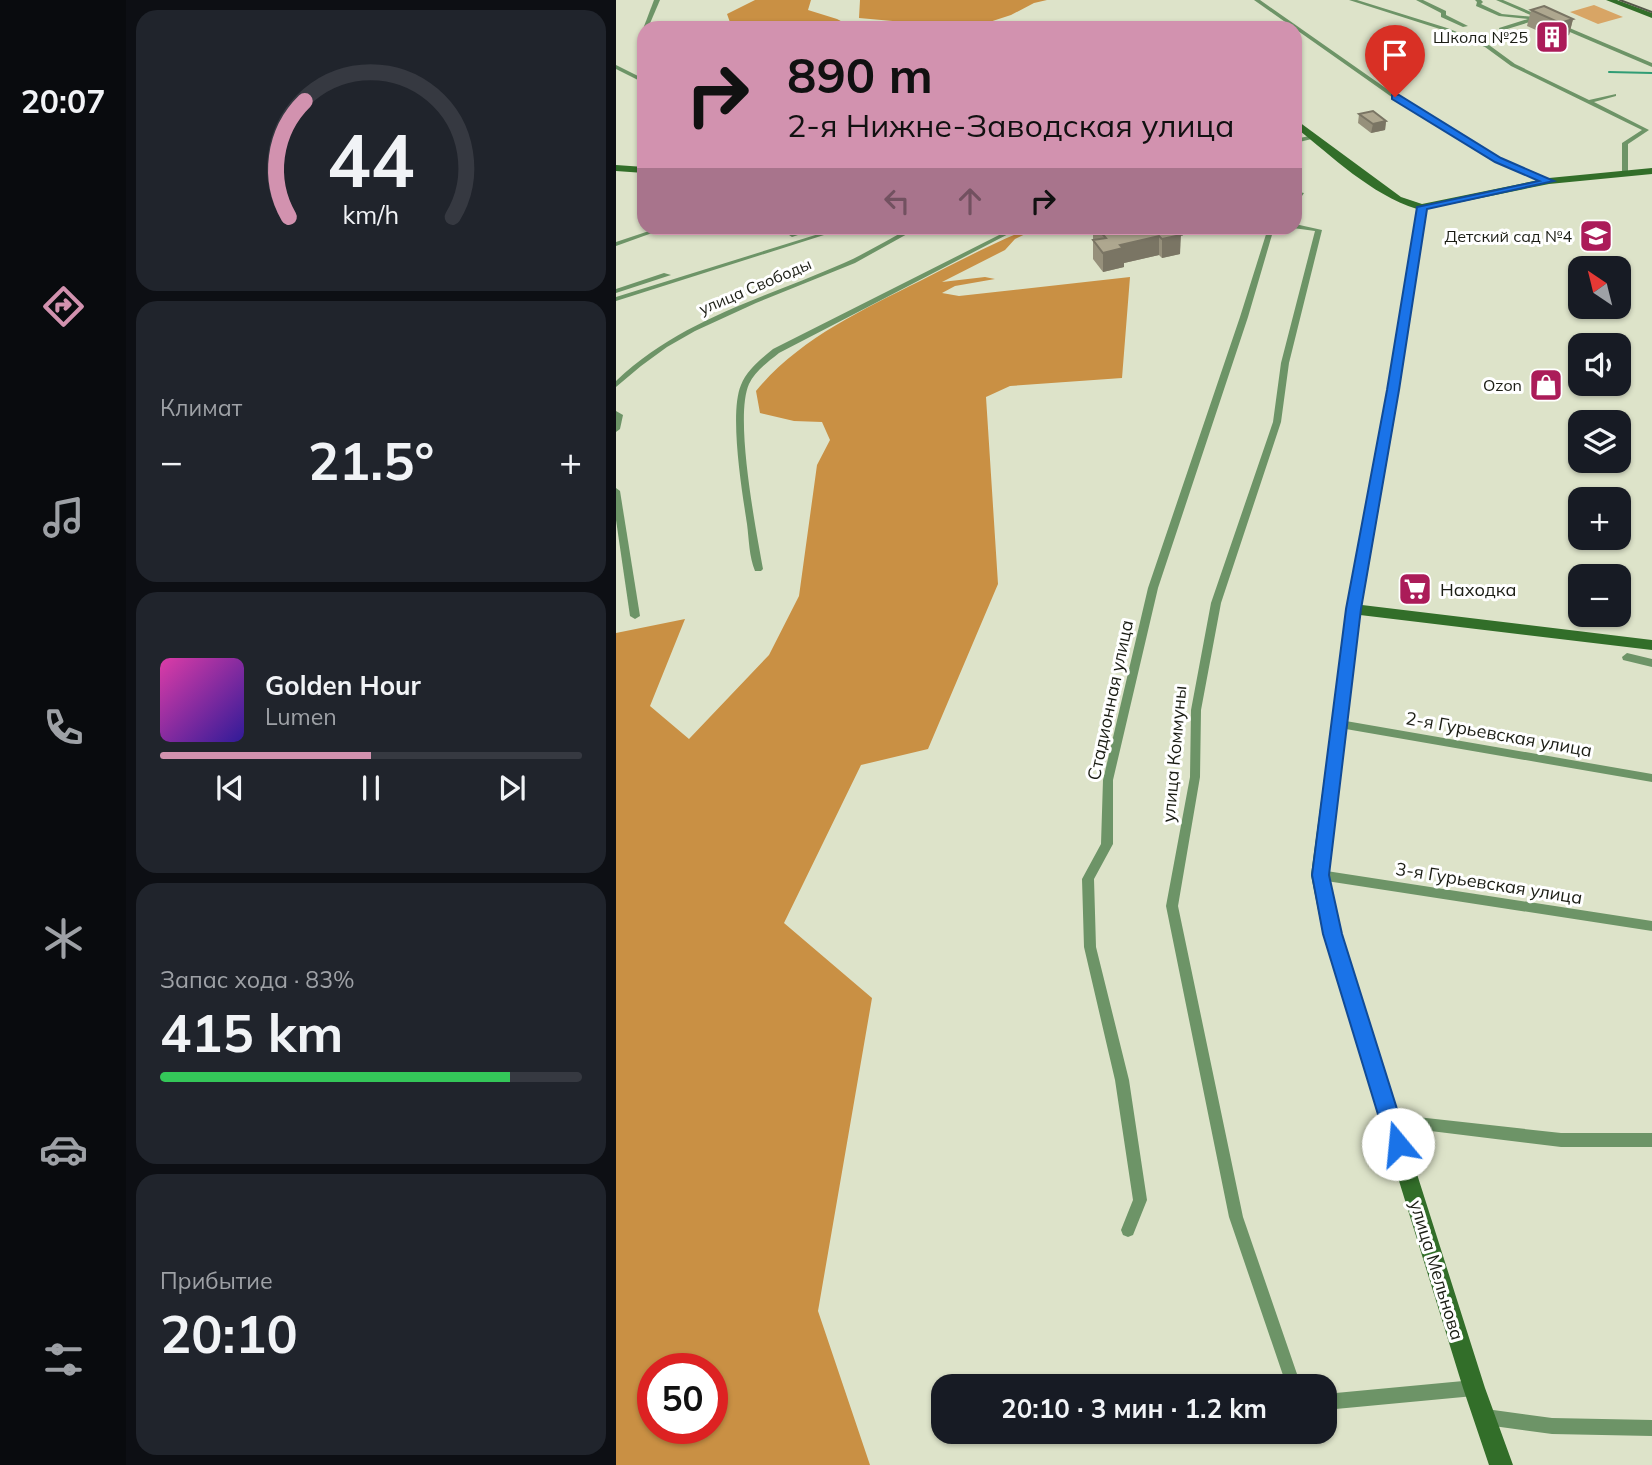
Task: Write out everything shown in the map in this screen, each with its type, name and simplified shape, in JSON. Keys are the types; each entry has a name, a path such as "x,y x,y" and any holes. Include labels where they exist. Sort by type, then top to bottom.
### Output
{"main road":[{"path":"1610,0 1652,16"},
{"path":"1302,128 1397,199 1422,207 1549,181 1652,171"},
{"path":"616,168 637,170"},
{"name":"улица Мельнова","path":"1422,207 1390,409 1354,609 1321,875 1332,934 1474,1388 1502,1465"},
{"path":"1354,609 1652,645"}],"street":[{"path":"648,21 657,0"},
{"path":"1257,0 1288,21"},
{"path":"1352,0 1456,33 1497,52 1513,65 1646,130 1625,143 1625,172"},
{"path":"1419,0 1444,12 1443,16 1465,26"},
{"path":"1478,0 1478,5 1501,15 1540,18"},
{"path":"1499,0 1652,65"},
{"path":"1503,34 1501,29 1540,18"},
{"path":"1302,31 1416,111 1498,160 1549,181"},
{"path":"616,67 637,78"},
{"path":"1588,102 1614,95"},
{"path":"1302,140 1314,137"},
{"name":"улица Коммуны","path":"1289,1374 1237,1217 1172,906 1195,777 1196,709 1216,603 1277,422 1284,363 1319,230 1302,227"},
{"path":"616,244 642,235"},
{"path":"616,291 794,235"},
{"path":"616,299 821,235"},
{"name":"улица Свободы","path":"616,385 645,359 686,333 847,265 902,235"},
{"path":"758,569 747,497 740,404 743,388 755,369 776,351 1003,235"},
{"name":"Стадионная улица","path":"1128,1230 1140,1200 1122,1080 1090,947 1088,879 1107,844 1108,780 1136,649 1153,588 1269,235"},
{"path":"616,413 619,415 616,429"},
{"path":"616,496 635,616"},
{"path":"1627,657 1652,663"},
{"name":"2-я Гурьевская улица","path":"1340,724 1652,778"},
{"name":"3-я Гурьевская улица","path":"1321,875 1652,926"},
{"path":"1390,1120 1561,1140 1652,1140"},
{"path":"1337,1401 1474,1388"},
{"path":"1486,1417 1552,1426 1652,1428"}],"shaded area":[{"path":"755,0 811,0 808,10 841,21 730,21 727,14"},
{"path":"860,0 1047,0 993,21 893,21 859,18"},
{"path":"1594,5 1623,17 1598,24 1570,12"},
{"path":"1015,235 1023,235 1015,239 1005,250 942,282 985,277 995,279 955,286 942,293 959,296 1130,277 1122,378 1010,386 986,397 998,584 928,749 861,765 784,923 872,998 818,1311 870,1465 616,1465 616,633 685,619 650,706 689,739 769,655 799,596 817,465 830,440 822,422 794,421 760,413 756,391 791,356 811,341 875,304 975,253"}],"building":[{"path":"1544,6 1573,19 1560,23 1531,10"},
{"path":"1373,111 1386,121 1373,124 1359,114"},
{"path":"1103,235 1181,235 1162,239 1159,236 1120,245 1123,248 1103,253 1093,240 1106,238"}],"waterway":[{"path":"1609,72 1652,73"}],"tram line":[{"path":"1620,0 1652,12"}],"place":[{"name":"Школа №25","path":"1552,37"},
{"name":"Детский сад №4","path":"1596,236"},
{"name":"Ozon","path":"1546,385"},
{"name":"Находка","path":"1415,589"}],"route":[{"path":"1395,97 1498,160 1549,181 1422,207 1354,609 1321,875 1332,934 1398,1144"}]}
